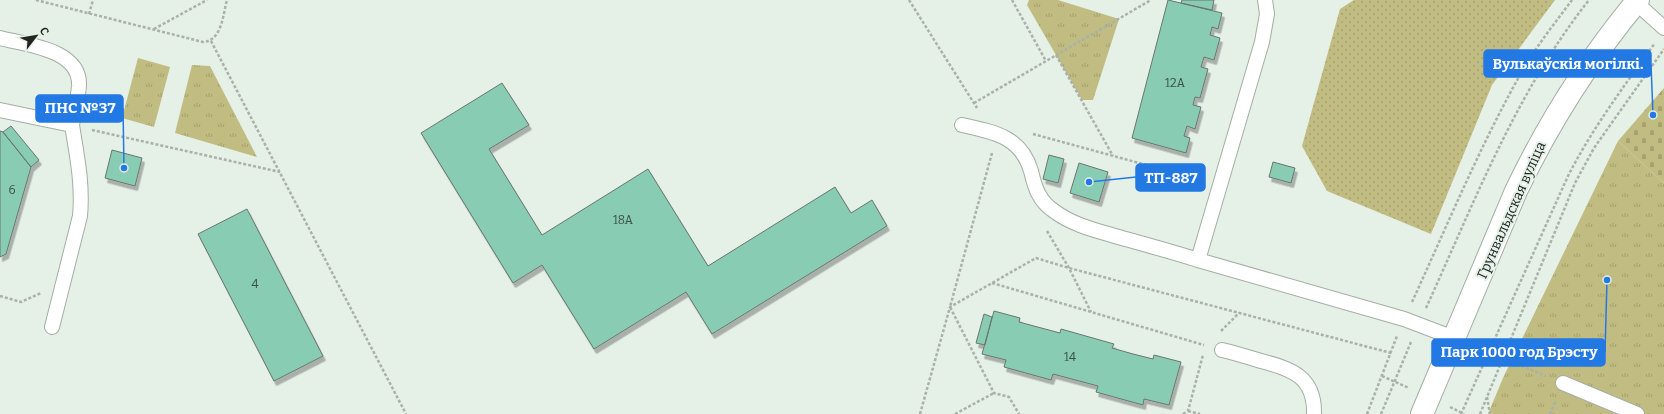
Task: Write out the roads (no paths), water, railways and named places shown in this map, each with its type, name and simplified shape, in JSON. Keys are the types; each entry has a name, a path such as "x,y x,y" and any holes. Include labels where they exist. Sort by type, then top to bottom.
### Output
{"street":[{"name":"Грунвальдская вуліца","path":"1422,414 1516,192 1532,158 1570,91 1592,58 1636,1"}],"lane":[{"path":"1198,260 1262,42 1267,14 1265,0"},
{"path":"1636,1 1662,32"},
{"path":"0,38 59,54 72,63 79,78 79,87 72,125 80,169 81,201 77,231 52,327"},
{"path":"0,110 72,125"},
{"path":"962,125 990,131 1003,136 1012,142 1026,159 1037,193 1045,204 1066,218 1092,229 1404,319 1454,338"},
{"path":"1222,350 1289,369 1300,376 1310,389 1314,402 1314,414"},
{"path":"1563,383 1637,414"}],"place":[{"name":"Вулькаўскія могілкі.","path":"1653,115"},
{"name":"ПНС №37","path":"124,168"},
{"name":"ТП-887","path":"1089,182"},
{"name":"Парк 1000 год Брэсту","path":"1607,280"}]}
